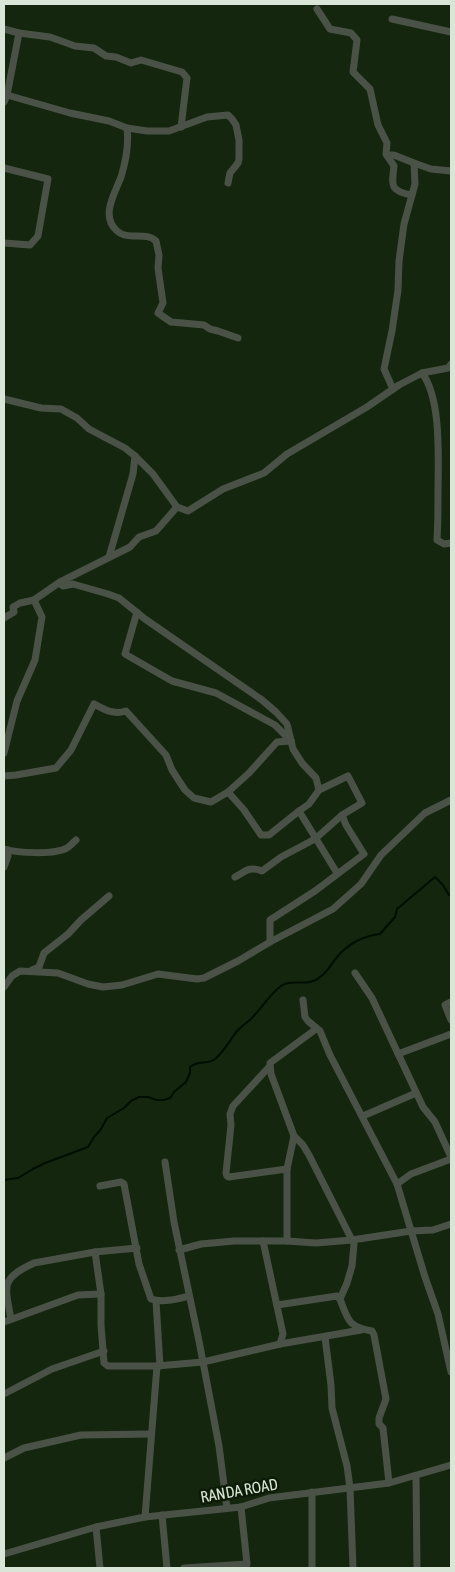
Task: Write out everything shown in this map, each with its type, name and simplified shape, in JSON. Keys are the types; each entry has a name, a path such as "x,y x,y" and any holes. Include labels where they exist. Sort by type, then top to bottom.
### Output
{"street":[{"path":"317,9 330,29 351,32 357,40 353,72 370,89 378,125 387,142 387,155 394,166 393,187 395,190 412,195"},
{"path":"392,19 451,32"},
{"path":"4,29 50,37 75,46 94,48 106,56 116,57 130,63 141,60 182,72 187,78 180,127"},
{"path":"19,33 5,99 109,121 127,128 154,131 169,131 207,118 228,115 236,125 239,159 230,173 228,183"},
{"path":"127,128 128,146 121,177 111,201 110,214 114,229 121,234 149,237 156,242 163,303 158,313 171,322 204,325 210,329 238,338"},
{"path":"387,155 394,155 431,169 451,171"},
{"path":"393,389 384,369 398,290 399,261 404,224 415,184 414,163"},
{"path":"4,168 48,179 38,236 30,245 4,243"},
{"path":"4,399 41,408 61,409 77,418 89,429 125,448 135,456 153,474 177,507 188,511 223,489 264,473 294,450 367,407 393,389 422,373 448,368 451,364"},
{"path":"422,373 427,380 434,400 438,441 437,540 444,544 451,543"},
{"path":"109,557 133,474 135,456"},
{"path":"4,618 14,612 13,607 20,603 34,600 60,582 130,547 138,537 156,531 177,507"},
{"path":"59,584 63,586 73,584 108,594 125,602 276,712 287,724 291,741 302,763 316,778 319,790"},
{"path":"4,753 17,701 35,660 42,617 34,600"},
{"path":"137,612 126,654 172,681 216,693 275,725 291,741"},
{"path":"4,776 56,768 71,750 94,704 110,712 126,711 166,755 172,770 185,790 194,798 211,802 228,792 249,774 276,742 291,741"},
{"path":"228,792 244,810 261,835 269,835 309,804 319,790 348,776 362,803 342,815 315,839 281,857 262,871 250,868 235,878"},
{"path":"4,987 12,976 20,971 58,974 103,987 122,985 158,974 197,979 204,978 333,909 361,884 381,855 425,813 451,800"},
{"path":"299,811 337,874"},
{"path":"270,942 270,920 351,866 364,854 342,815"},
{"path":"4,867 8,856 6,849 32,853 46,852 66,848 76,840"},
{"path":"27,972 40,967 44,953 68,934 109,896"},
{"path":"355,973 372,998 416,1093 426,1112 435,1122 451,1158 411,1174 396,1184"},
{"path":"303,1000 305,1017 323,1036 330,1055 396,1184 438,1314 451,1372"},
{"path":"451,1002 445,1005 451,1020"},
{"path":"287,1169 227,1176 230,1114 233,1106 269,1067 270,1063 316,1029"},
{"path":"398,1054 451,1034"},
{"path":"269,1067 294,1136 309,1155 354,1244 352,1266 340,1298 349,1321 361,1330"},
{"path":"362,1116 416,1093"},
{"path":"286,1241 287,1169 294,1136"},
{"path":"165,1162 179,1250 219,1446 227,1508"},
{"path":"100,1186 121,1182 124,1184 139,1264 148,1295 151,1299 156,1301 189,1296"},
{"path":"179,1250 201,1244 263,1240 316,1243 352,1240 411,1231 433,1230 451,1224"},
{"path":"263,1240 283,1334 280,1344"},
{"path":"12,1319 6,1289 12,1276 34,1264 95,1252 137,1248"},
{"path":"95,1252 101,1294 104,1362 108,1366 158,1366 203,1362 280,1344 361,1330 372,1331 386,1399 379,1418 379,1424 383,1428 389,1483"},
{"path":"4,1322 78,1296 101,1294"},
{"path":"277,1305 334,1296 340,1298"},
{"path":"145,1517 158,1366 156,1301"},
{"path":"325,1337 332,1386 332,1408 347,1466 350,1488 353,1568"},
{"path":"4,1394 52,1369 104,1351"},
{"path":"4,1458 24,1448 81,1435 151,1434"},
{"name":"RANDA ROAD","path":"4,1554 96,1527 145,1517 241,1507 260,1499 389,1483 451,1465"},
{"path":"416,1476 417,1568"},
{"path":"312,1492 312,1568"},
{"path":"184,1568 247,1564 241,1507"},
{"path":"162,1515 167,1568"},
{"path":"96,1527 100,1568"}],"waterway":[{"path":"4,1180 18,1178 45,1163 88,1147 107,1118 139,1097 157,1100 170,1098 186,1082 190,1073 190,1067 215,1059 238,1030 250,1020 281,986 290,983 310,982 323,975 341,952 362,939 380,934 395,917 397,909 435,877 451,895"}]}
